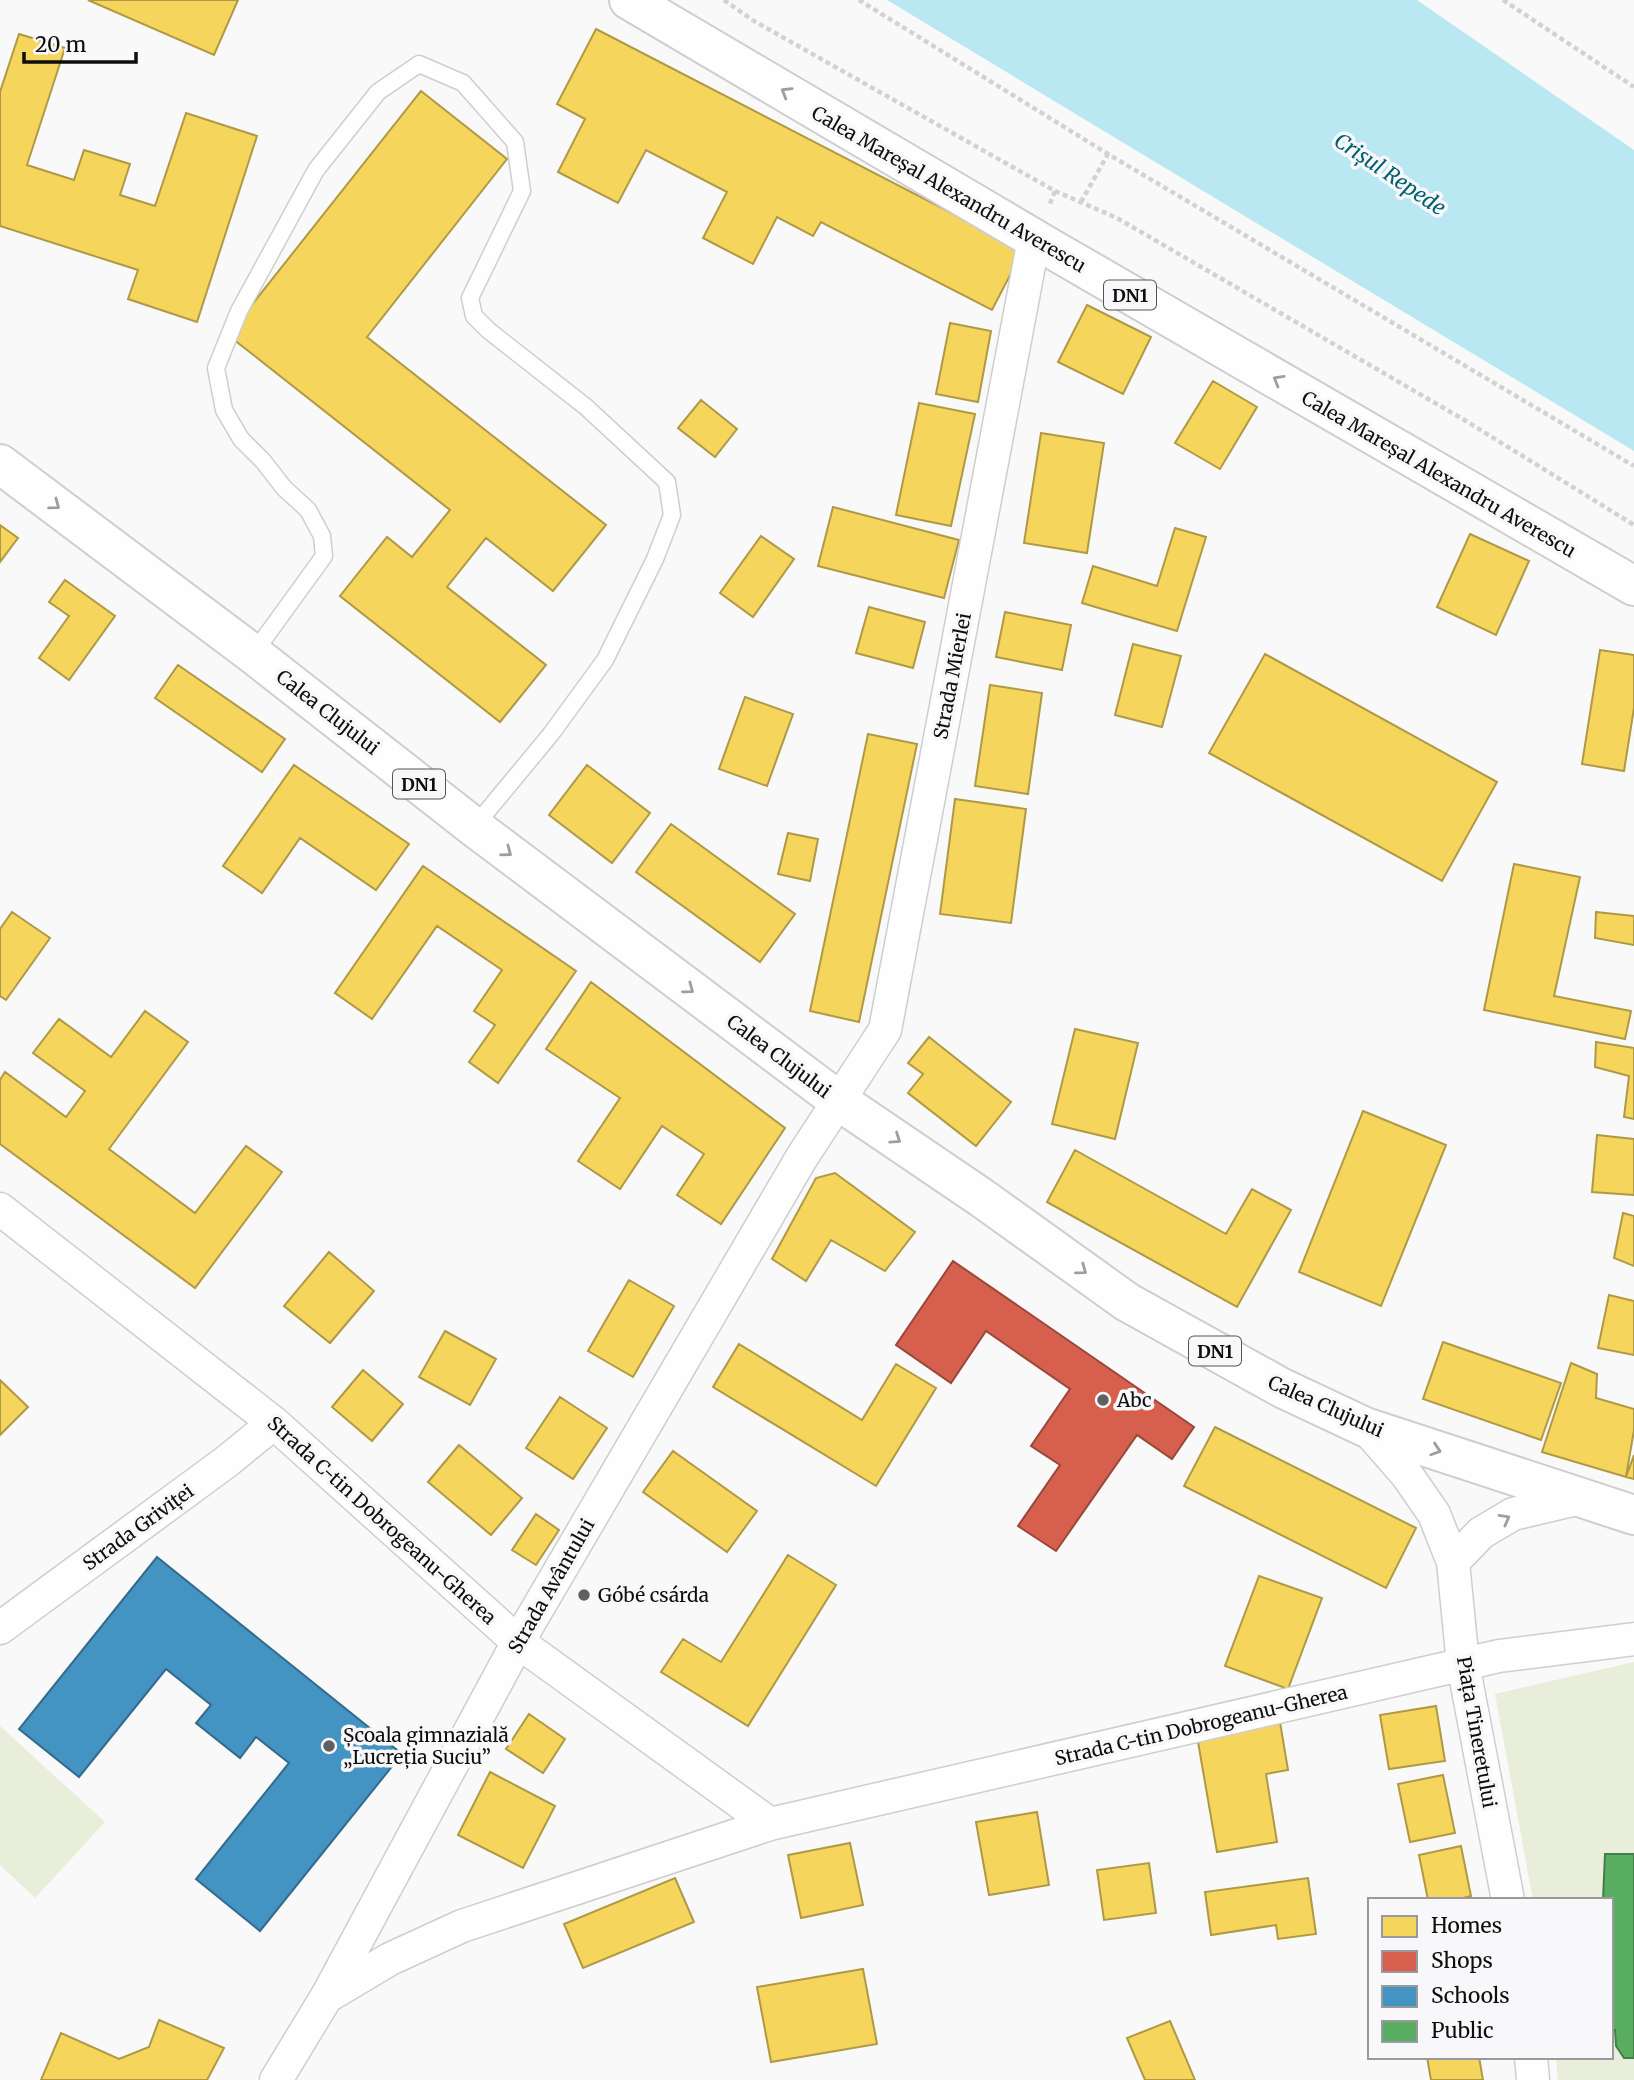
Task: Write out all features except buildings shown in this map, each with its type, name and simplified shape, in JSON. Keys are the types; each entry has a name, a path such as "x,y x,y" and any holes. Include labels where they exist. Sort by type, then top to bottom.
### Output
{"main road":[{"name":"Calea Mareșal Alexandru Averescu","path":"629,0 1034,239 1634,586"},
{"name":"Calea Clujului","path":"0,464 253,654 474,827 839,1101 982,1198 1127,1302 1282,1388 1365,1427 1634,1515"}],"street":[{"name":"Strada Mierlei","path":"839,1101 885,1030 1034,239"},
{"name":"Strada Avântului","path":"276,2080 327,1996 518,1642 802,1157 839,1101"},
{"name":"Strada C-tin Dobrogeanu-Gherea","path":"0,1209 274,1423 518,1642 770,1824"},
{"name":"Strada Griviței","path":"0,1628 226,1462 274,1423"},
{"name":"Piața Tineretului","path":"1365,1427 1407,1475 1434,1514 1453,1562 1463,1664 1508,1898"},
{"path":"1453,1562 1480,1533 1513,1514 1581,1498"},
{"name":"Strada C-tin Dobrogeanu-Gherea","path":"327,1996 390,1959 462,1926 770,1824 1499,1656 1634,1639"},
{"path":"1531,2059 1534,2080"}],"lane":[{"path":"253,654 324,556 322,536 308,510 241,439 224,410 216,368 239,311 316,170 378,92 419,64 463,83 514,142 522,191 470,298 474,316 586,407 667,482 672,515 655,559 605,660 551,734 474,827"}],"path":[{"path":"724,0 754,21 1055,191 1117,218 1454,414 1634,524"},
{"path":"859,0 1108,154 1634,466"},
{"path":"1503,0 1634,87"},
{"path":"1081,202 1108,154"},
{"path":"1034,239 1055,191"}],"green space":[{"path":"1634,1662 1634,2080 1558,2080 1556,2059 1613,2059 1613,1898 1533,1898 1495,1694"},
{"path":"0,1726 105,1822 35,1898 0,1865"}],"water":[{"name":"Crișul Repede","path":"887,0 1417,0 1634,150 1634,451"}],"place":[{"name":"Abc","path":"1103,1400"},
{"name":"Góbé csárda","path":"584,1595"},
{"name":"Școala gimnazială „Lucreția Suciu”","path":"329,1746"}]}
